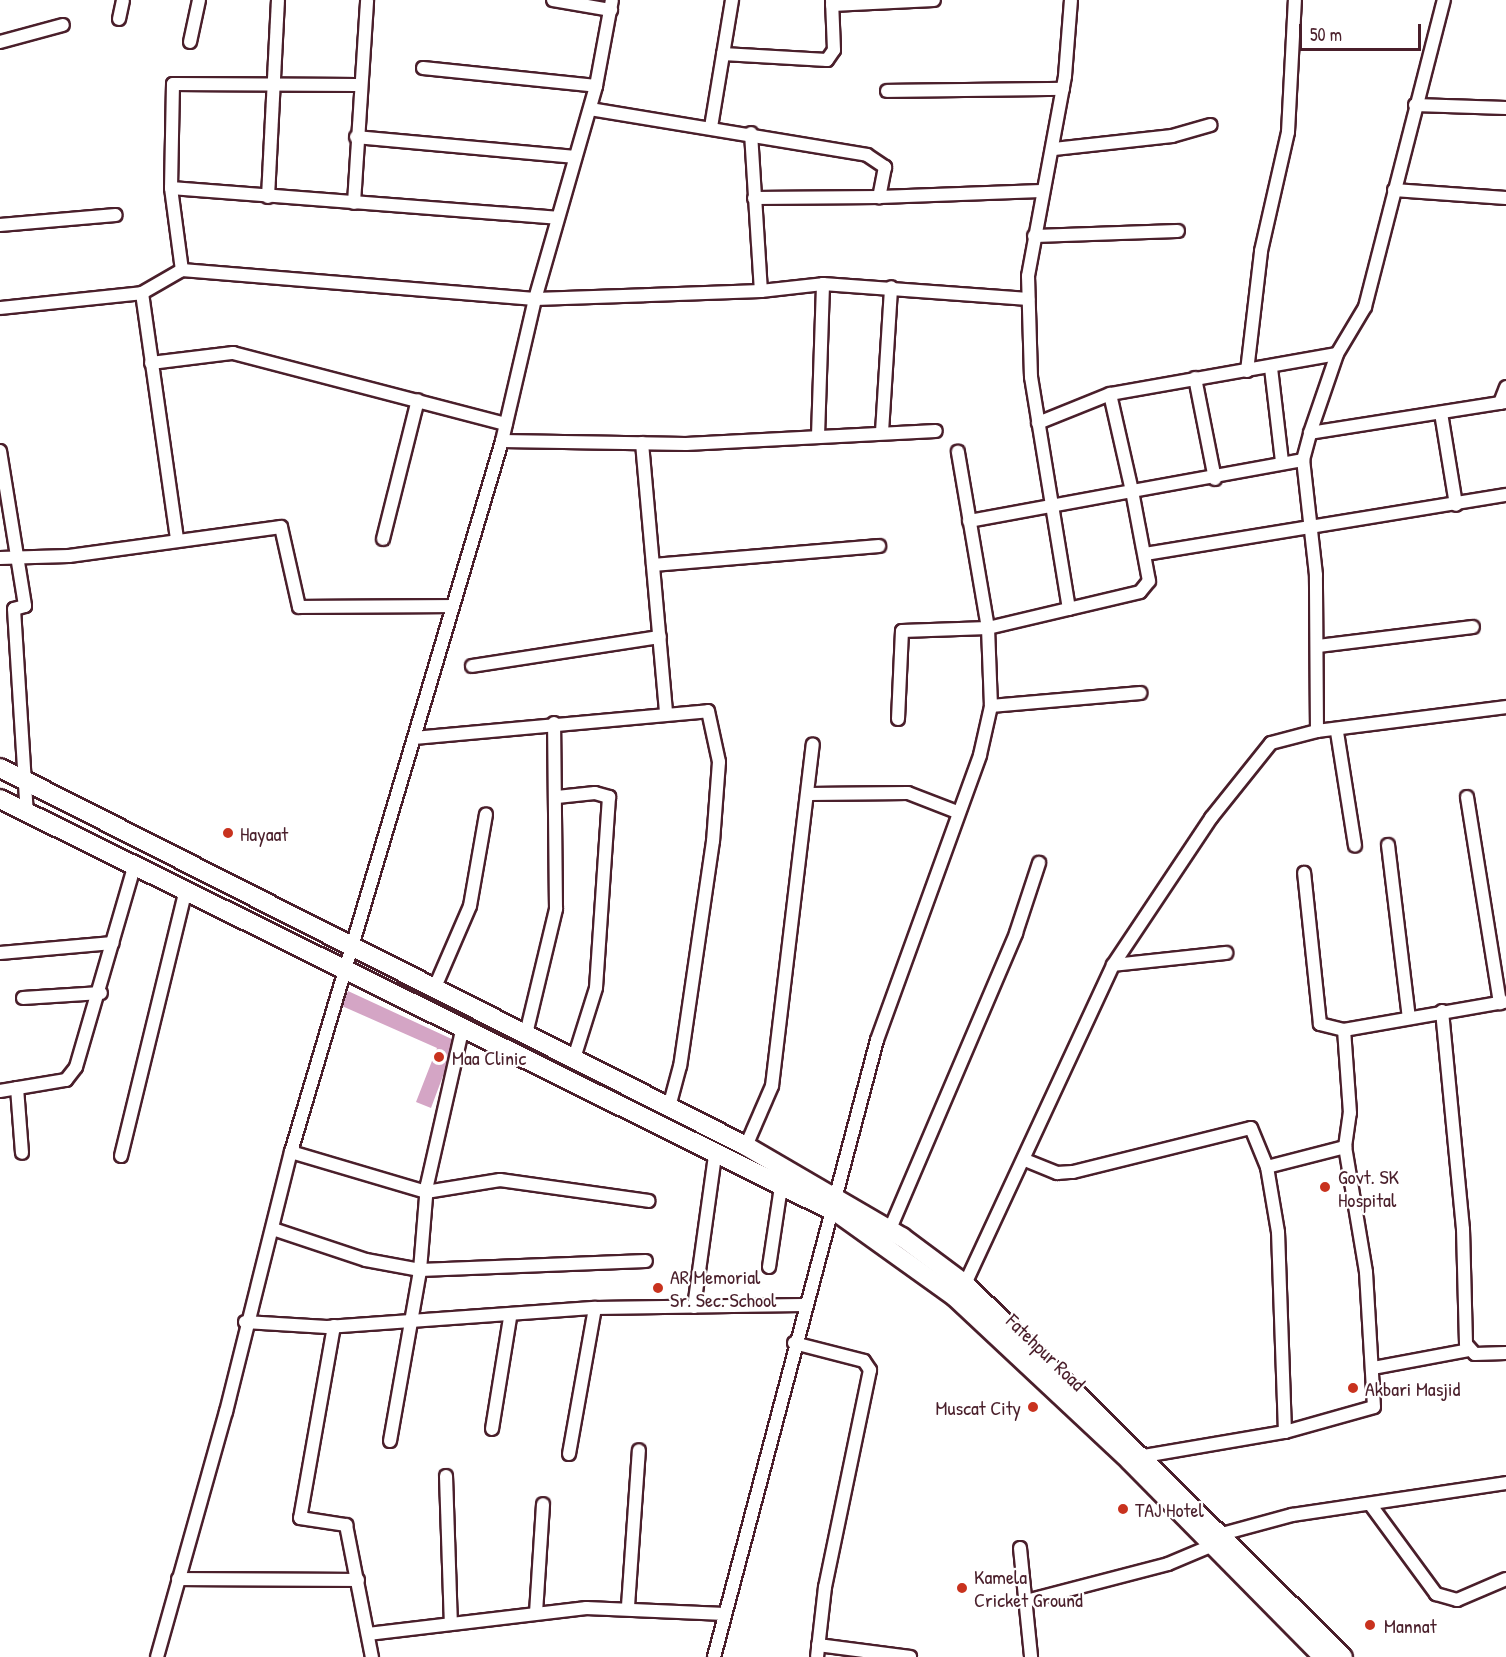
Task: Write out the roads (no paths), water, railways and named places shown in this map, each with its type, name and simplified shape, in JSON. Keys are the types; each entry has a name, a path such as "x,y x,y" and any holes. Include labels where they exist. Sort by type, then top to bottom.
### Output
{"street":[{"path":"119,19 123,0"},
{"path":"190,42 199,0"},
{"path":"268,197 272,81 278,0"},
{"path":"354,203 358,85 367,0"},
{"path":"157,1657 226,1412 245,1322 273,1229 291,1152 502,441 535,299 596,86 611,5 553,0"},
{"path":"711,127 732,0"},
{"path":"723,54 826,60 834,50 832,2 934,0"},
{"path":"1069,609 1038,423 1028,299 1034,236 1042,191 1054,149 1063,89 1071,0"},
{"path":"1247,371 1261,251 1288,132 1295,0"},
{"path":"1317,731 1318,646 1311,523 1303,460 1337,354 1365,307 1415,105 1444,0"},
{"path":"0,42 63,25"},
{"path":"423,68 596,86"},
{"path":"182,270 171,188 173,84 272,81 358,85"},
{"path":"887,91 1063,89"},
{"path":"1415,105 1506,108"},
{"path":"590,108 751,133 879,159 885,174 879,196"},
{"path":"1054,149 1172,136 1210,125"},
{"path":"751,133 762,291"},
{"path":"356,137 575,157"},
{"path":"171,188 557,218"},
{"path":"1394,190 1506,198"},
{"path":"754,198 1042,191"},
{"path":"0,225 116,215"},
{"path":"1034,236 1178,231"},
{"path":"0,308 142,292 182,270 535,299 762,291 823,284 891,287 1028,299"},
{"path":"818,436 823,284"},
{"path":"882,432 891,287"},
{"path":"142,292 177,539"},
{"path":"151,363 233,353 506,424"},
{"path":"1038,423 1110,394 1195,378 1271,368 1337,354"},
{"path":"1271,368 1282,462"},
{"path":"1195,378 1215,478"},
{"path":"1310,433 1503,403 1506,387"},
{"path":"898,720 902,631 988,628 1069,609 1147,587 1145,554 1110,394"},
{"path":"383,539 418,400"},
{"path":"1442,413 1456,506"},
{"path":"502,441 642,443 936,431"},
{"path":"642,443 666,712"},
{"path":"0,451 25,606 14,609 27,813"},
{"path":"714,1657 803,1305 876,1040 957,812 980,755 991,706 988,628 958,452"},
{"path":"969,521 1215,478 1282,462 1303,460"},
{"path":"1145,554 1311,523 1456,506 1506,495"},
{"path":"0,558 19,561 281,527 299,606 453,606"},
{"path":"653,565 879,546"},
{"path":"1318,646 1473,627"},
{"path":"472,666 660,637"},
{"path":"991,706 1140,693"},
{"path":"965,1284 1025,1160 1113,964 1211,818 1271,743 1317,731 1337,732 1506,707"},
{"path":"414,738 666,712 708,711 719,762 713,841 680,1066 669,1107"},
{"path":"526,1034 556,909 557,797 554,723"},
{"path":"1337,732 1355,846"},
{"path":"746,1146 772,1086 809,794 813,744"},
{"path":"0,768 352,944 746,1146 833,1202 890,1229 965,1284 1144,1456 1217,1540 1343,1657"},
{"path":"557,797 595,793 609,797 596,988 574,1058"},
{"path":"809,794 908,793 957,812"},
{"path":"1304,873 1320,1024 1344,1030 1442,1011 1503,1003 1467,797"},
{"name":"Fatehpur Road","path":"0,800 134,868 345,965 463,1028 715,1156 781,1187 833,1202 955,1297 1217,1540 1323,1657"},
{"path":"435,987 470,906 486,814"},
{"path":"1388,845 1409,1018"},
{"path":"890,1229 1016,933 1039,863"},
{"path":"0,1091 66,1080 76,1067 100,993 134,868"},
{"path":"121,1156 186,890"},
{"path":"0,953 113,943"},
{"path":"1113,964 1226,953"},
{"path":"23,998 100,993"},
{"path":"1442,1011 1469,1350"},
{"path":"390,1441 420,1270 426,1192 463,1028"},
{"path":"1144,1456 1285,1432 1368,1412 1374,1407 1366,1272 1346,1148 1350,1113 1344,1030"},
{"path":"17,1088 22,1153"},
{"path":"1025,1160 1058,1173 1073,1172 1251,1128 1267,1167 1278,1232 1285,1432"},
{"path":"1267,1167 1346,1148"},
{"path":"291,1152 426,1192 500,1180 649,1201"},
{"path":"694,1307 715,1156"},
{"path":"769,1267 781,1187"},
{"path":"273,1229 366,1260 420,1270 646,1261"},
{"path":"245,1322 334,1326 510,1318 595,1308 803,1305"},
{"path":"569,1454 595,1308"},
{"path":"492,1429 510,1318"},
{"path":"334,1326 300,1518 346,1525 372,1657"},
{"path":"794,1343 864,1361 870,1370 817,1651 910,1657"},
{"path":"1373,1368 1469,1350 1506,1353"},
{"path":"628,1606 639,1450"},
{"path":"446,1476 451,1623"},
{"path":"1026,1601 1168,1564 1217,1540 1292,1515 1506,1484"},
{"path":"536,1613 543,1504"},
{"path":"1370,1504 1436,1594 1457,1600 1506,1579"},
{"path":"1020,1548 1031,1657"},
{"path":"178,1579 358,1580"},
{"path":"368,1634 536,1613 628,1606 725,1614"}],"place":[{"name":"Hayaat","path":"228,833"},
{"name":"Maa Clinic","path":"439,1057"},
{"name":"Govt. SK Hospital","path":"1325,1187"},
{"name":"AR Memorial Sr. Sec. School","path":"658,1288"},
{"name":"Akbari Masjid","path":"1353,1388"},
{"name":"Muscat City","path":"1033,1407"},
{"name":"TAJ Hotel","path":"1123,1509"},
{"name":"Kamela Cricket Ground","path":"962,1588"},
{"name":"Mannat","path":"1370,1625"}]}
